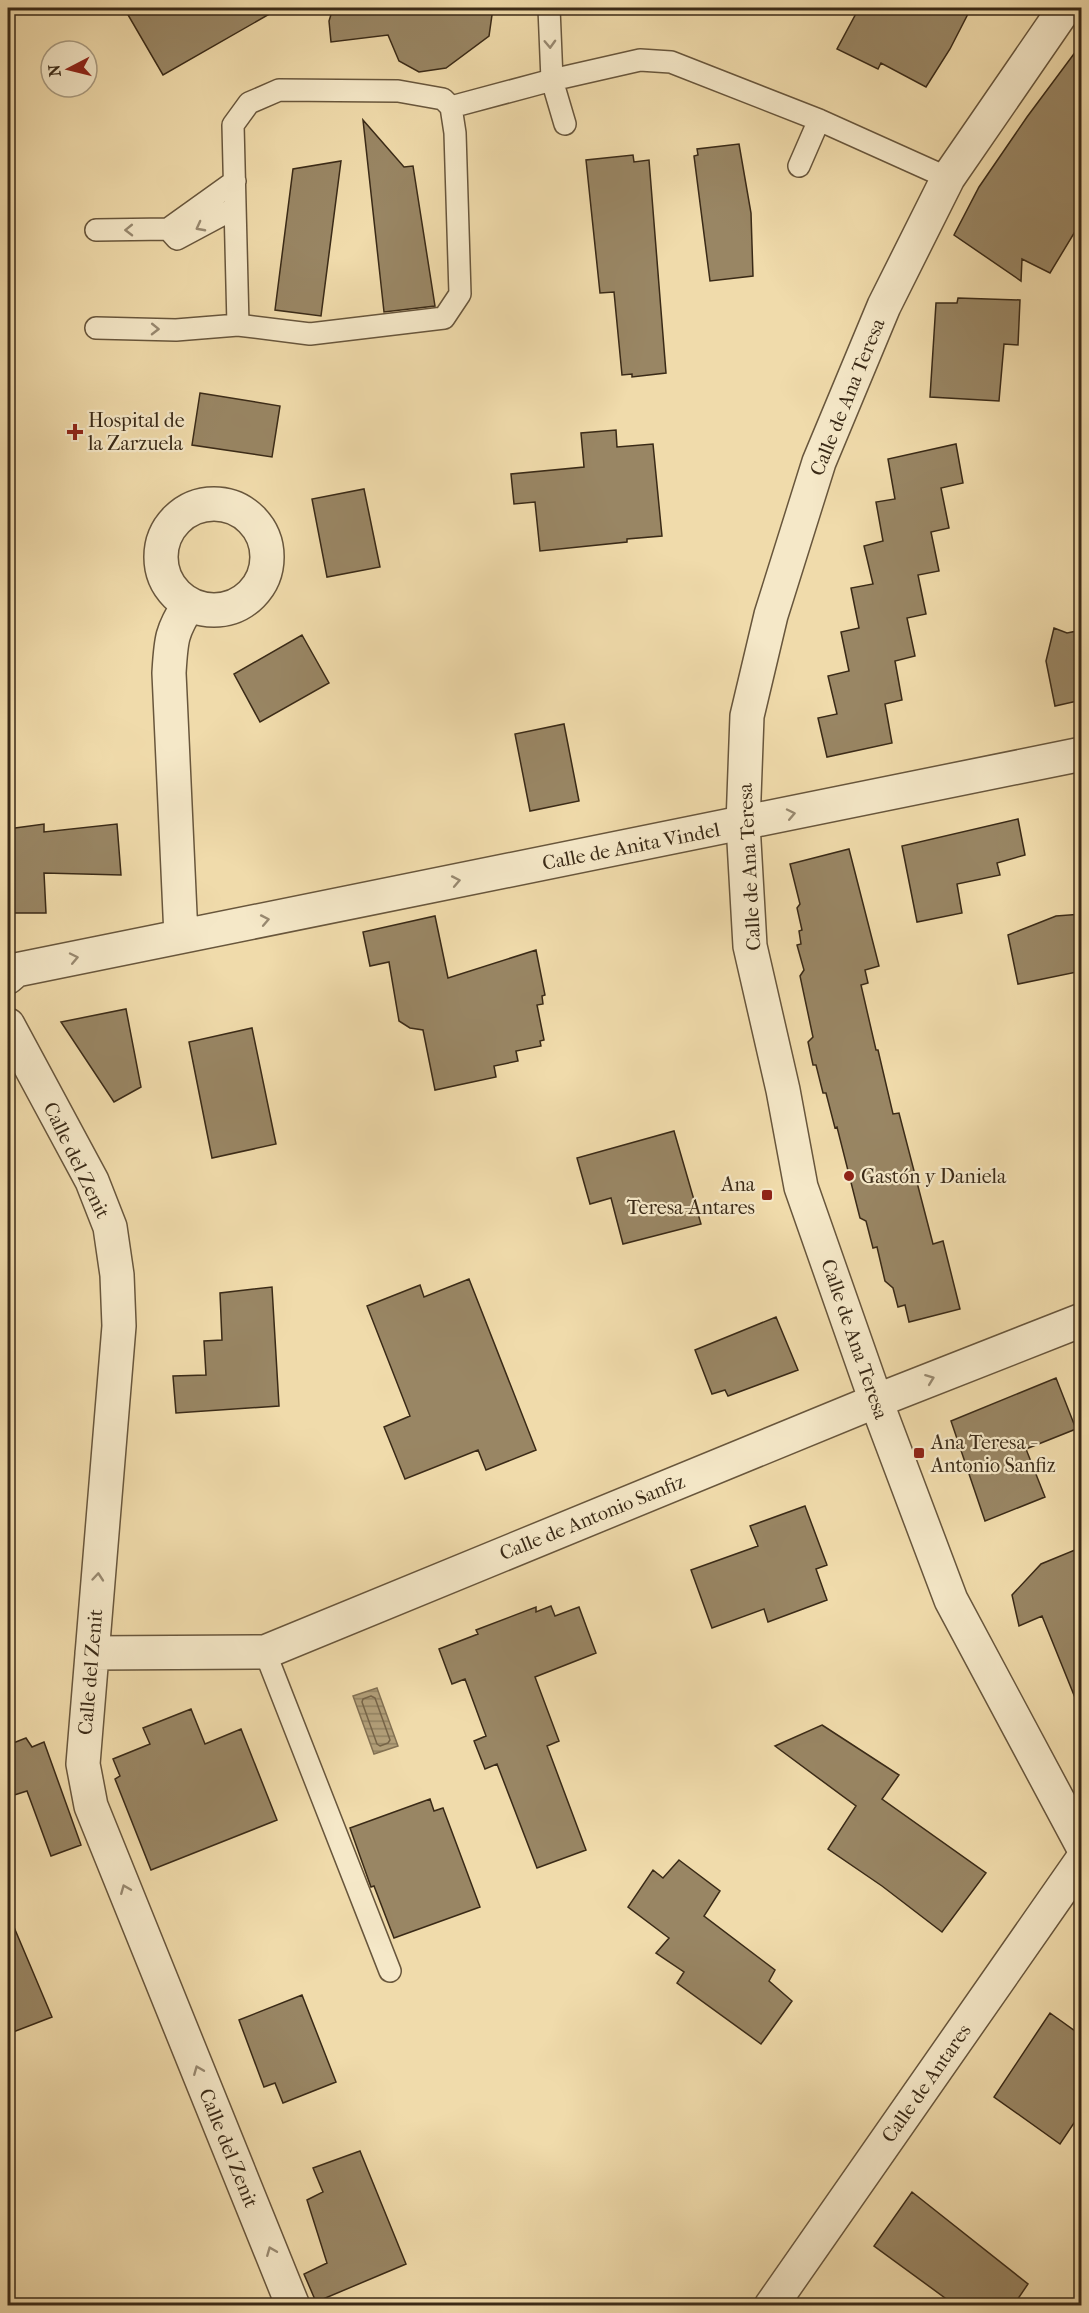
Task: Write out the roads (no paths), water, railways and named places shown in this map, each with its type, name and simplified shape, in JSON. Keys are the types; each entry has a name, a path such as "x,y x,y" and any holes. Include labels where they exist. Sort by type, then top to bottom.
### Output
{"street":[{"name":"Calle de Ana Teresa","path":"1065,8 948,178 884,306 819,462 771,615 747,716 743,824 750,946 783,1090 801,1187 876,1401 951,1600 1082,1845"},
{"path":"181,936 169,673 170,647 175,626 189,604"},
{"name":"Calle de Anita Vindel","path":"12,974 181,936 1082,754"},
{"name":"Calle del Zenit","path":"8,1025 92,1182 110,1227 117,1275 119,1326 83,1764 91,1806 293,2306"},
{"name":"Calle de Antonio Sanfiz","path":"92,1653 265,1652 876,1401 1082,1320"},
{"name":"Calle de Antares","path":"771,2306 1082,1860"}],"lane":[{"path":"549,8 552,80 565,124"},
{"path":"451,107 552,80 640,60 670,62 819,120 948,178"},
{"path":"96,328 176,330 237,325 310,334 444,318 460,294 455,132 451,107 443,99 398,91 279,90 249,103 232,125 237,325"},
{"path":"799,166 819,120"},
{"path":"96,230 168,229 235,181"},
{"path":"168,229 177,239 235,208"},
{"path":"265,1652 390,1971"}],"water":[{"path":"377,1688 398,1746 374,1754 353,1696"}],"place":[{"name":"Hospital de la Zarzuela","path":"75,432"},
{"name":"Gastón y Daniela","path":"849,1176"},
{"name":"Ana Teresa-Antares","path":"767,1195"},
{"name":"Ana Teresa - Antonio Sanfiz","path":"919,1453"}]}
